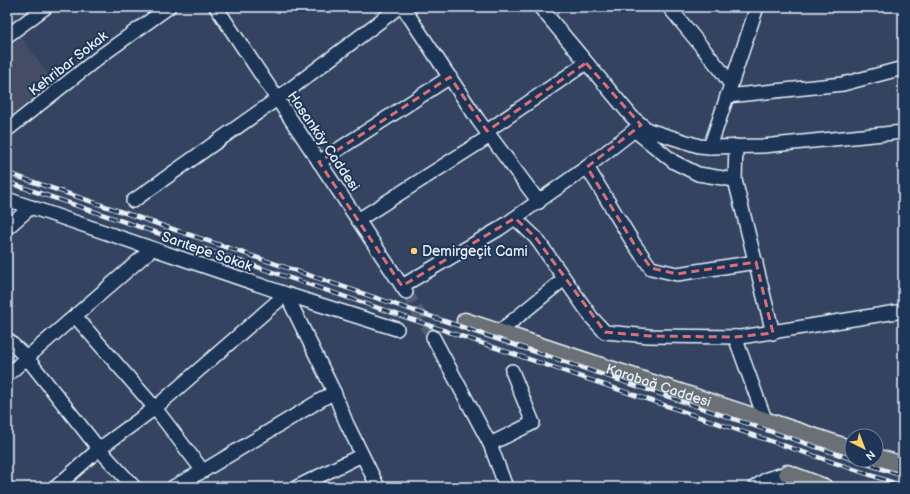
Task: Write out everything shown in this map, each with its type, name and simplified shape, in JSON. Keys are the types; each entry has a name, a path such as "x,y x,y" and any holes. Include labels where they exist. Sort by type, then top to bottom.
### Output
{"main road":[{"name":"Karabağ Caddesi","path":"465,321 766,422 844,446"},
{"path":"884,459 903,465"},
{"path":"787,473 824,487"}],"street":[{"path":"7,36 46,7"},
{"name":"Kehribar Sokak","path":"7,130 102,55 169,7"},
{"name":"Hasanköy Caddesi","path":"216,7 404,289 515,218"},
{"path":"133,201 277,99 399,7"},
{"path":"403,7 489,134 539,202"},
{"path":"540,7 632,117 637,128 674,162 698,174 736,180"},
{"path":"669,7 720,69 729,91"},
{"path":"710,147 758,7"},
{"path":"358,220 489,134 586,63"},
{"path":"729,91 843,84 903,68"},
{"path":"319,162 450,77"},
{"path":"903,132 764,146 710,147 699,146 637,128 587,167 515,218 536,238 592,318 605,332 649,336 735,337 773,333 903,311"},
{"path":"736,146 736,180 773,333"},
{"path":"587,167 634,244 651,268 677,274 756,262"},
{"name":"Sarıtepe Sokak","path":"7,199 286,294 397,329"},
{"path":"7,228 31,207"},
{"path":"7,375 152,249"},
{"path":"499,332 564,279"},
{"path":"56,487 99,449 155,408 286,294 378,487"},
{"path":"76,316 155,408 203,470"},
{"path":"433,337 490,444 506,487"},
{"path":"735,337 766,422"},
{"path":"7,339 27,358 99,449 134,487"},
{"path":"490,444 533,423 512,370"},
{"path":"173,487 334,392"},
{"path":"297,487 362,455"},
{"path":"755,487 767,479 787,473"}],"highlighted area":[{"path":"586,63 641,125 587,167 634,244 651,268 677,274 756,262 773,333 735,337 649,336 605,332 536,238 515,218 402,286 319,162 450,77 487,131"}],"shaded area":[{"path":"21,37 54,82 7,118 7,47"}],"tunnel":[{"path":"406,292 433,337"}],"railway":[{"path":"7,173 844,456"},
{"path":"7,182 903,486"},
{"path":"879,468 903,476"}],"place":[{"name":"Demirgeçit Cami","path":"414,251"}]}
